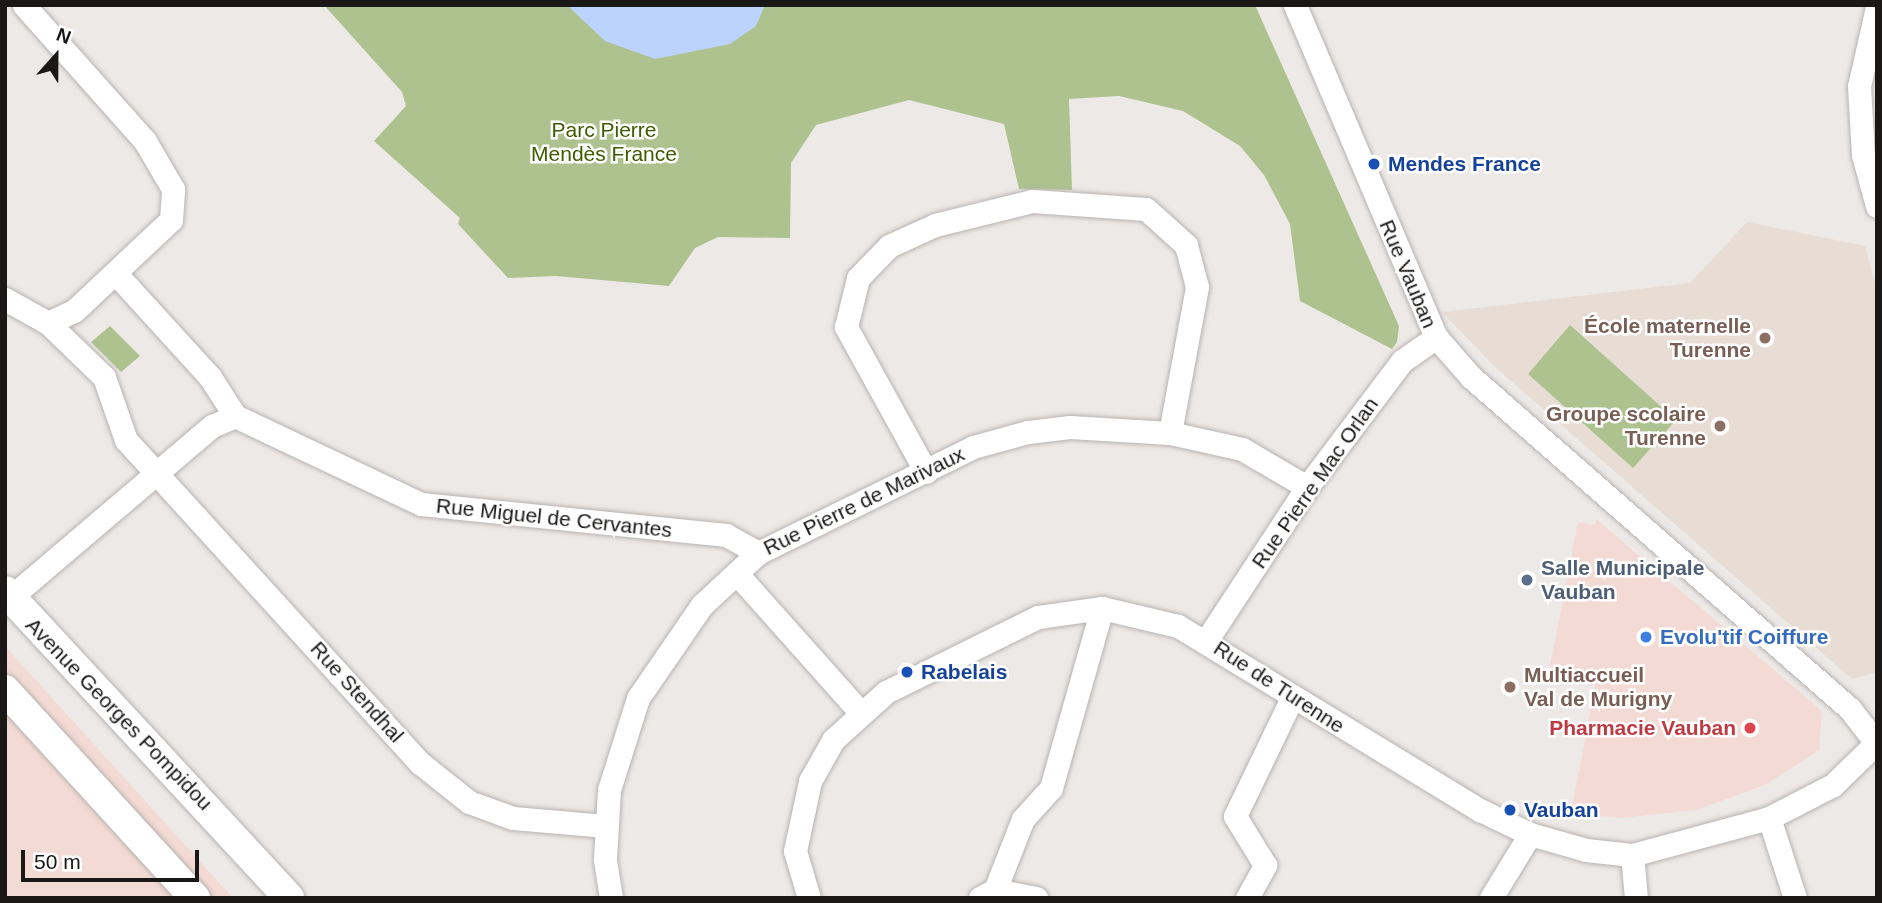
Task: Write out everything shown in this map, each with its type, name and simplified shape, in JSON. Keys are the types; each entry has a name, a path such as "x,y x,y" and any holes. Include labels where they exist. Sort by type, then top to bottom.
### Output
{"main road":[{"name":"Avenue Georges Pompidou","path":"7,597 289,898"},
{"path":"5,690 195,898"}],"street":[{"path":"24,5 145,141 173,189 171,219 118,276 48,323"},
{"name":"Rue Vauban","path":"1295,5 1436,337 1471,377 1850,709 1877,743"},
{"path":"1877,8 1859,86 1863,155 1877,206"},
{"path":"926,472 846,327 858,278 889,246 923,230 1032,201 1146,209 1186,245 1196,287 1170,433"},
{"path":"7,597 212,426 235,416 209,377 118,276"},
{"name":"Rue Stendhal","path":"5,299 48,323 104,377 126,440 159,471 420,763 468,802 513,818 606,826"},
{"name":"Rue Pierre Mac Orlan","path":"1206,641 1307,487 1402,361 1436,337"},
{"name":"Rue Miguel de Cervantes","path":"235,416 421,504 726,535 758,553"},
{"name":"Rue Pierre de Marivaux","path":"611,898 606,826 609,790 638,698 702,605 758,553 973,447 1028,432 1070,427 1170,433 1242,449 1307,487"},
{"path":"737,573 859,711"},
{"path":"1036,898 988,894 1023,819 1051,788 1102,608"},
{"name":"Rue de Turenne","path":"810,898 795,851 810,782 859,711 1038,617 1102,608 1145,615 1206,641 1292,698 1530,834 1632,855 1769,818 1833,785 1877,743"},
{"path":"1247,898 1265,865 1235,816 1292,698"},
{"path":"1769,818 1796,898"},
{"path":"1491,898 1530,834"},
{"path":"1632,855 1636,898"}],"shaded area":[{"name":"Groupe scolaire Turenne","path":"1747,222 1865,246 1877,291 1877,672 1852,679 1494,366 1442,312 1690,283"},
{"path":"1596,519 1822,711 1819,750 1765,785 1696,810 1621,818 1571,813 1597,676 1550,666 1578,522 1595,525"},
{"path":"5,646 233,898 5,898"}],"green space":[{"name":"Parc Pierre Mendès France","path":"324,5 1255,5 1399,326 1397,342 1392,349 1300,301 1290,224 1264,175 1240,146 1183,111 1119,96 1069,99 1072,190 1019,189 1004,124 909,100 816,125 791,163 790,238 718,237 695,248 669,286 556,276 508,278 458,224 460,218 374,141 406,106 402,92"},
{"path":"1570,325 1676,420 1633,468 1528,374"},
{"path":"110,326 140,356 121,372 91,342"}],"water":[{"path":"567,5 765,5 756,26 730,44 655,59 605,41"}],"place":[{"name":"Mendes France","path":"1374,164"},
{"name":"École maternelle Turenne","path":"1765,338"},
{"name":"Groupe scolaire Turenne","path":"1720,426"},
{"name":"Salle Municipale Vauban","path":"1527,580"},
{"name":"Evolu'tif Coiffure","path":"1646,637"},
{"name":"Rabelais","path":"907,672"},
{"name":"Multiaccueil Val de Murigny","path":"1510,687"},
{"name":"Pharmacie Vauban","path":"1750,728"},
{"name":"Vauban","path":"1510,810"}]}
